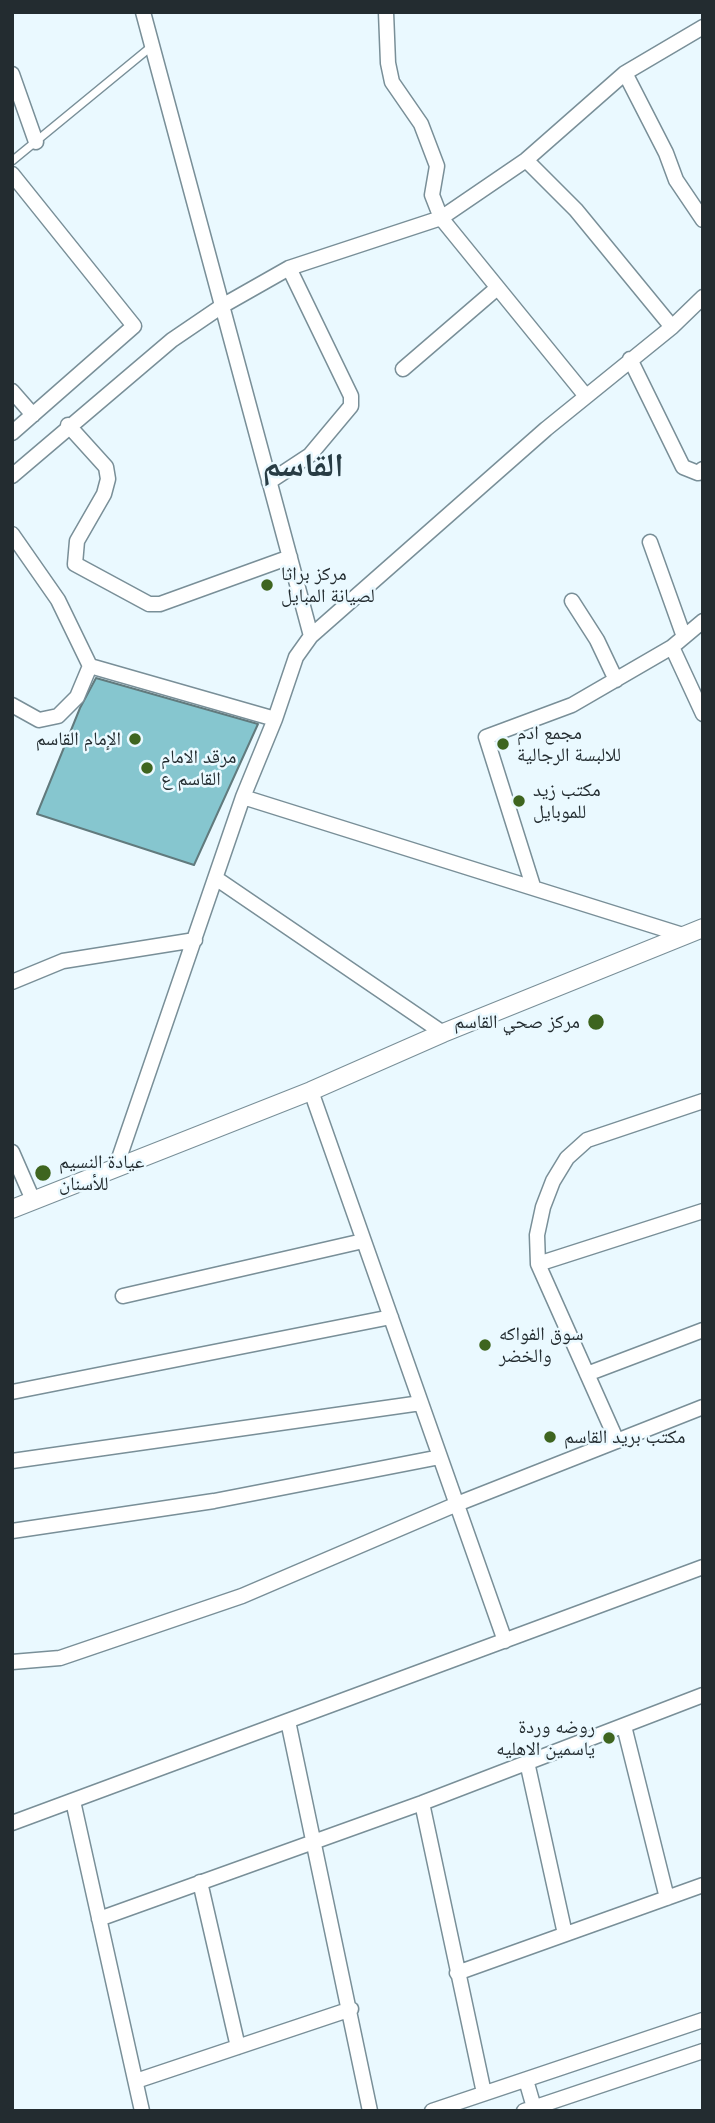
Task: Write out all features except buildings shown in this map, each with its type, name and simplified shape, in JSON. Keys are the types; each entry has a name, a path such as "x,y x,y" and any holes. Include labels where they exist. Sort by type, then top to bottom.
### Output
{"street":[{"path":"143,12 311,636"},
{"path":"386,12 388,63 393,82 421,124 437,166 432,195 441,218 496,289 585,395"},
{"path":"12,476 68,425 172,340 222,306 289,268 441,218 526,160 625,73 703,27"},
{"path":"625,73 666,153 676,180 703,220"},
{"path":"12,74 36,142"},
{"path":"526,160 576,210 672,327"},
{"path":"12,174 134,326 12,433"},
{"path":"269,482 310,455 351,406 351,396 289,268"},
{"path":"402,369 496,289"},
{"path":"116,1167 243,797 275,719 296,657 311,636 585,395 702,300"},
{"path":"630,359 683,467 698,473 703,469"},
{"path":"12,391 33,415"},
{"path":"68,425 106,467 108,478 104,494 77,541 75,564 149,604 236,578 290,557"},
{"path":"12,534 58,600 90,666 275,719"},
{"path":"650,541 684,637"},
{"path":"572,601 597,640 616,680"},
{"path":"534,887 486,737 572,705 672,647 703,621"},
{"path":"672,647 703,713"},
{"path":"12,705 38,720 58,716 77,696 90,666"},
{"path":"243,797 685,936"},
{"path":"217,879 443,1032"},
{"path":"12,1209 311,1091 443,1032 703,928"},
{"path":"12,982 63,961 195,940"},
{"path":"311,1091 505,1641"},
{"path":"617,1441 538,1265 537,1235 543,1207 553,1181 567,1158 587,1140 703,1101"},
{"path":"12,1152 33,1200"},
{"path":"538,1265 703,1211"},
{"path":"123,1296 363,1241"},
{"path":"12,1392 391,1317"},
{"path":"587,1374 703,1330"},
{"path":"12,1461 421,1403"},
{"path":"12,1662 60,1658 242,1596 457,1504 703,1407"},
{"path":"12,1531 214,1500 440,1457"},
{"path":"12,1823 703,1567"},
{"path":"99,1919 422,1803 703,1695"},
{"path":"288,1721 351,2009 370,2111"},
{"path":"624,1727 667,1898"},
{"path":"527,1762 565,1934"},
{"path":"73,1801 142,2111"},
{"path":"422,1803 484,2093"},
{"path":"200,1882 238,2047"},
{"path":"457,1973 703,1885"},
{"path":"136,2081 351,2009"},
{"path":"432,2111 703,2020"},
{"path":"526,2080 531,2109 703,2051"}],"lane":[{"path":"12,161 152,46"}],"place":[{"name":"مركز براثا لصيانة المبايل","path":"267,585"},
{"name":"الإمام القاسم","path":"135,739"},
{"name":"مجمع ادم للالبسة الرجالية","path":"503,744"},
{"name":"مرقد الامام القاسم ع","path":"147,768"},
{"name":"مكتب زيد للموبايل","path":"519,801"},
{"name":"مركز صحي القاسم","path":"596,1022"},
{"name":"عيادة النسيم للأسنان","path":"43,1173"},
{"name":"سوق الفواكه والخضر","path":"485,1345"},
{"name":"مكتب بريد القاسم","path":"550,1437"},
{"name":"روضه وردة ياسمين الاهليه","path":"609,1738"}],"district":[{"name":"القاسم","path":"303,466"}]}
